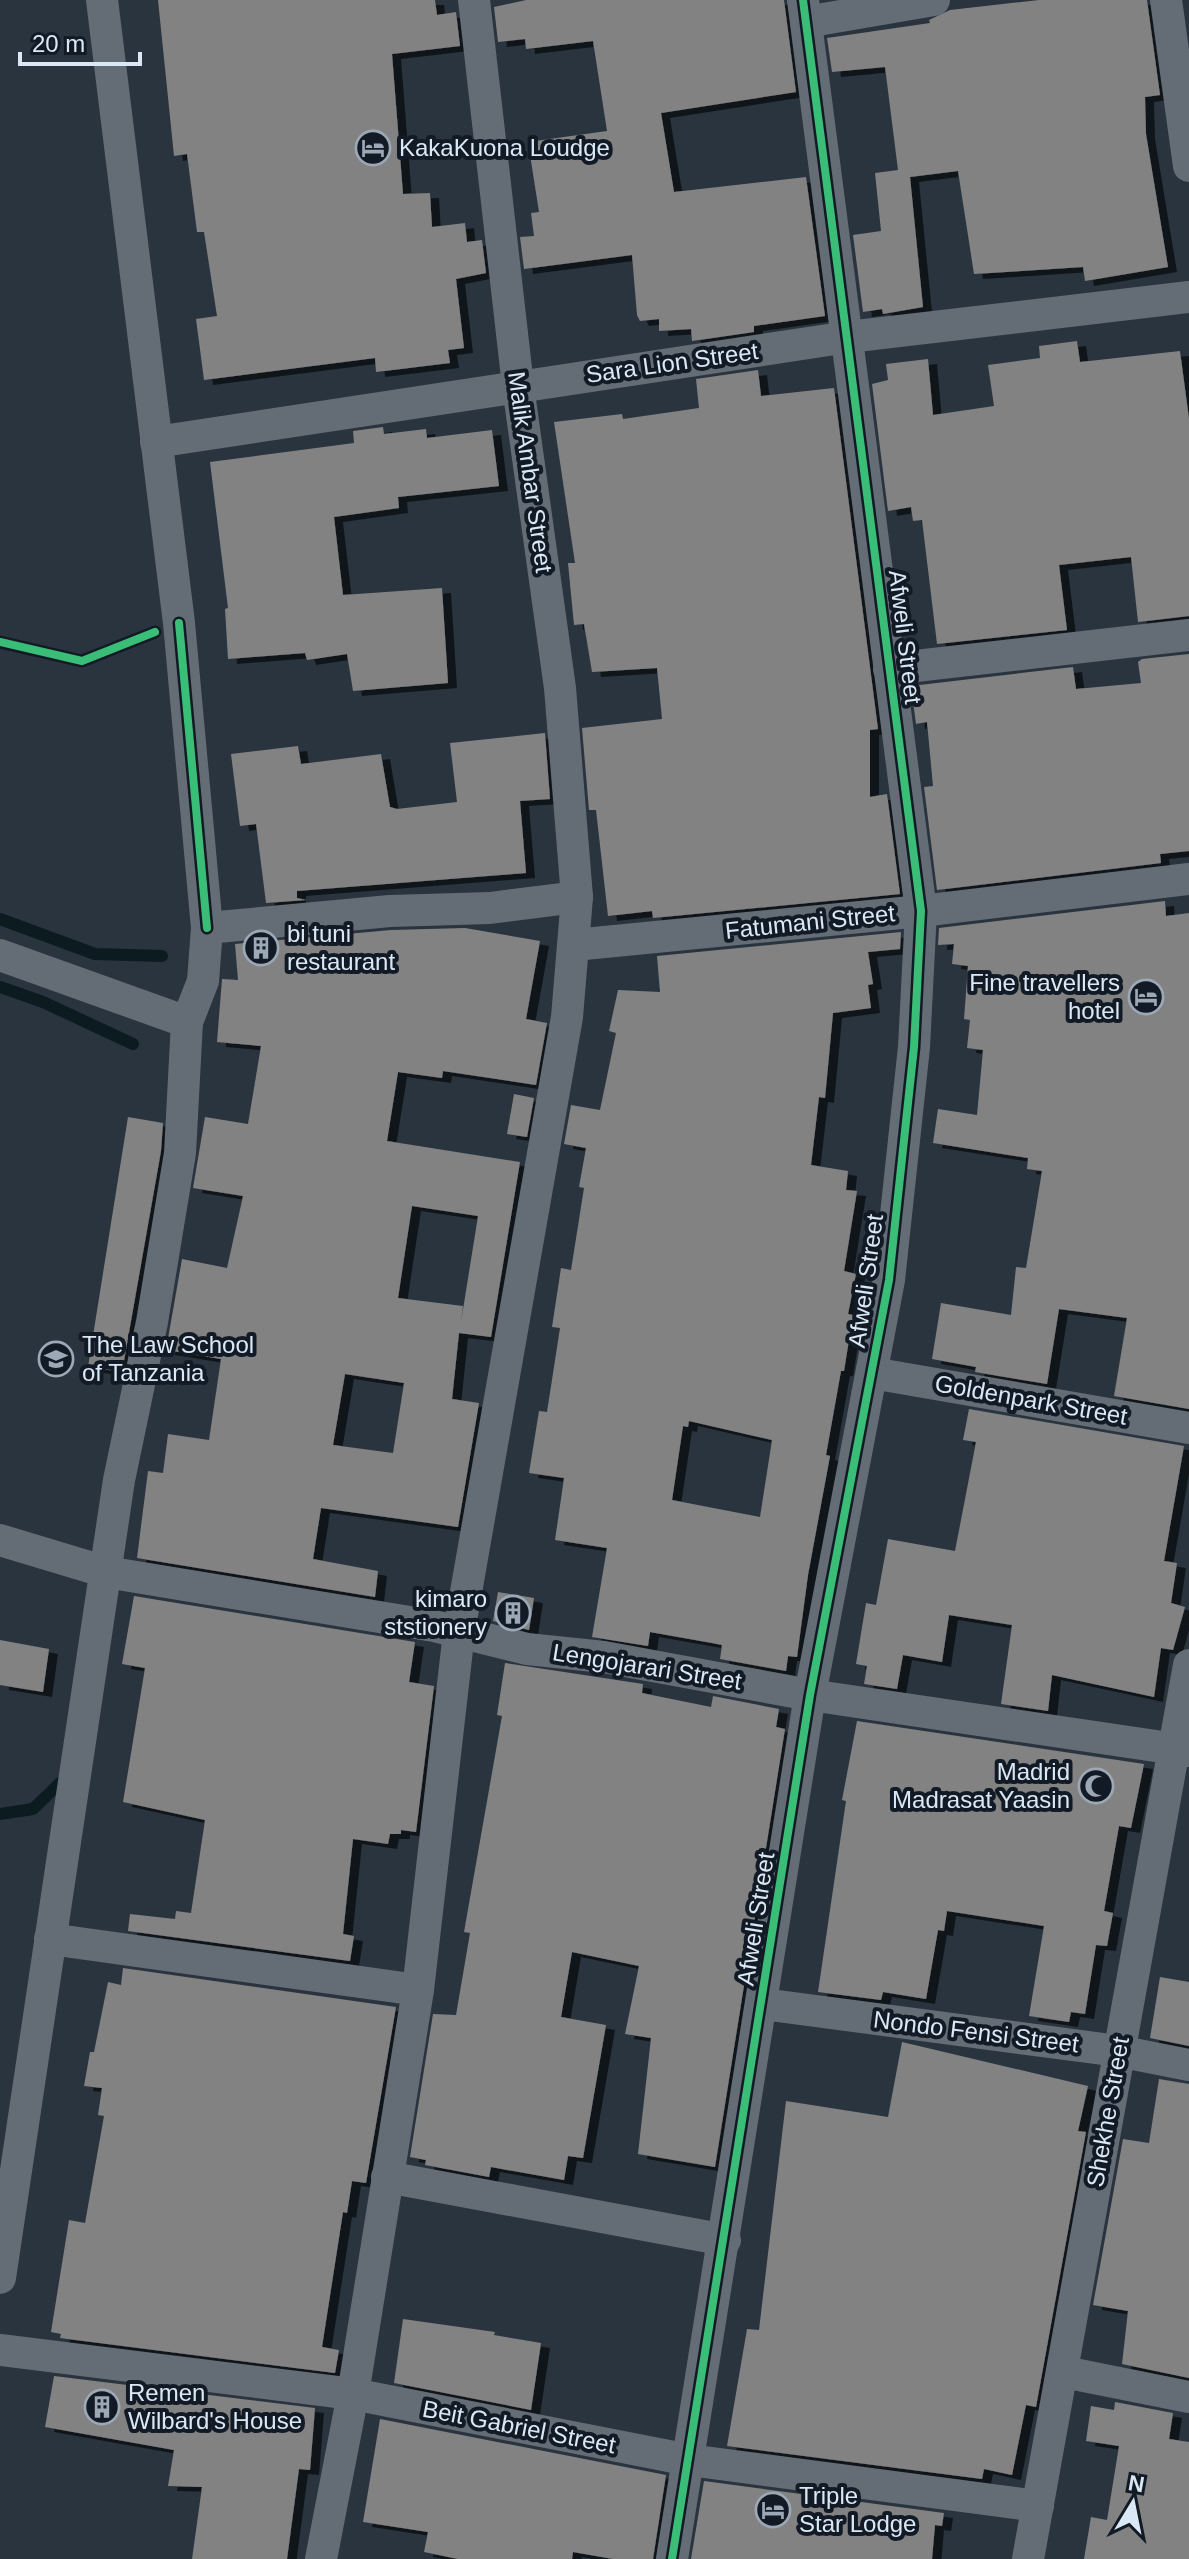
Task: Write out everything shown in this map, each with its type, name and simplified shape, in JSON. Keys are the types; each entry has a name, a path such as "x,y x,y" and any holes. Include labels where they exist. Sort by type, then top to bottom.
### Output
{"street":[{"path":"0,2278 119,1480 152,1322 180,1153 187,1022 203,981 207,928 179,623 102,0"},
{"name":"Malik Ambar Street","path":"321,2559 353,2394 418,1990 459,1632 567,1017 577,897 560,688 518,386 474,0"},
{"path":"805,11 934,0"},
{"path":"1166,0 1189,166"},
{"name":"Afweli Street","path":"672,2559 810,1695 889,1280 906,1138 921,911 805,11"},
{"name":"Sara Lion Street","path":"156,442 848,337 1189,297"},
{"path":"889,669 1189,635"},
{"name":"Fatumani Street","path":"574,945 921,911 1189,879"},
{"path":"207,928 390,911 490,908 577,897"},
{"path":"0,955 187,1022"},
{"name":"Goldenpark Street","path":"872,1373 1189,1428"},
{"name":"Lengojarari Street","path":"0,1540 106,1572 459,1632 527,1649 604,1657 810,1695 1182,1750"},
{"name":"Shekhe Street","path":"1028,2559 1064,2372 1118,2051 1182,1750 1189,1665"},
{"path":"50,1939 418,1990"},
{"name":"Nondo Fensi Street","path":"763,2004 1118,2051 1189,2065"},
{"path":"387,2177 725,2240"},
{"name":"Beit Gabriel Street","path":"0,2350 353,2394 689,2460 1038,2506"},
{"path":"1064,2372 1189,2397"}],"building":[{"path":"158,0 435,0 437,15 456,12 460,46 392,54 403,194 430,193 432,227 465,223 467,242 482,240 486,273 456,279 464,348 448,350 450,363 376,372 375,358 204,380 196,319 217,316 204,232 197,232 187,154 174,156"},
{"path":"526,0 784,0 796,92 661,113 674,192 806,177 825,316 754,326 754,332 692,341 691,329 659,331 659,319 640,321 632,255 524,269 520,237 534,236 531,213 539,212 528,142 607,131 593,41 526,49 525,39 498,42 494,7"},
{"path":"1039,0 1147,0 1160,95 1145,97 1146,134 1168,267 1085,281 1083,267 974,274 958,171 910,177 923,307 883,314 882,309 863,312 853,235 881,231 875,173 898,170 885,67 832,72 827,38 930,23 929,20 950,10"},
{"path":"1077,341 1080,362 1180,351 1189,419 1189,616 1138,622 1131,557 1059,565 1067,630 937,644 922,520 913,521 911,507 888,511 872,384 888,380 886,364 928,359 933,415 994,406 988,365 1040,358 1039,346"},
{"path":"758,370 761,396 834,388 878,729 870,730 870,797 887,794 900,894 653,918 652,911 608,916 596,810 589,810 582,728 662,719 657,668 592,672 584,624 574,625 568,563 575,563 554,422 622,414 623,419 699,408 696,379"},
{"path":"383,427 384,434 426,429 427,438 492,430 499,486 398,497 399,508 334,517 343,595 442,588 448,683 353,691 347,654 307,660 305,653 228,659 225,609 228,608 210,462 354,443 353,431"},
{"path":"1189,654 1189,851 1160,854 1161,863 937,890 924,787 933,786 927,722 916,724 911,686 1073,667 1076,689 1141,683 1138,662 1142,659"},
{"path":"545,733 550,799 520,801 526,873 297,891 297,898 306,900 266,903 256,824 240,826 231,754 298,746 301,764 381,754 390,807 397,809 457,802 450,743"},
{"path":"1165,901 1166,916 1189,913 1189,1409 1114,1396 1127,1318 1059,1309 1047,1384 975,1372 976,1367 932,1359 941,1303 1011,1315 1016,1267 1026,1268 1042,1171 1027,1169 1028,1158 933,1143 938,1109 977,1115 983,1050 967,1048 970,1020 964,1019 968,966 952,964 954,944 938,945 939,928"},
{"path":"465,928 540,941 526,1019 547,1023 536,1085 443,1071 442,1078 398,1072 387,1141 520,1162 491,1337 459,1333 452,1399 479,1403 458,1527 321,1508 313,1559 378,1571 375,1597 137,1558 148,1471 163,1473 168,1434 209,1440 221,1359 166,1350 182,1259 227,1268 243,1196 193,1188 205,1117 248,1124 261,1046 217,1042 222,979 238,980 235,944 391,930","holes":["412,1206 478,1216 461,1322 463,1306 398,1298","345,1374 404,1383 393,1453 333,1445"]},
{"path":"901,932 900,949 868,952 873,984 868,985 871,1008 833,1013 825,1098 819,1097 811,1165 848,1171 846,1190 857,1191 844,1271 856,1274 848,1314 853,1315 826,1455 830,1456 808,1575 797,1657 788,1656 786,1671 720,1659 722,1645 650,1632 648,1646 592,1637 607,1548 555,1540 564,1478 529,1473 539,1411 547,1412 560,1328 552,1327 561,1268 571,1270 584,1188 579,1187 586,1148 564,1144 571,1105 600,1110 616,1033 609,1031 618,990 660,992 657,956","holes":["689,1421 772,1440 760,1517 672,1500 683,1426 688,1427"]},
{"path":"514,1094 534,1098 527,1137 507,1134"},
{"path":"128,1117 163,1123 161,1151 122,1372 88,1367"},
{"path":"969,1409 1184,1446 1164,1561 1177,1563 1171,1603 1185,1607 1173,1650 1161,1648 1154,1697 1052,1675 1048,1711 1001,1704 1012,1625 949,1615 942,1662 903,1655 897,1689 864,1684 867,1666 856,1664 866,1603 876,1605 888,1539 955,1551 976,1442 963,1440"},
{"name":"kimaro ststionery","path":"498,1592 534,1598 529,1630 493,1621"},
{"path":"134,1596 415,1642 409,1682 434,1686 416,1832 401,1830 401,1834 390,1834 388,1844 353,1839 343,1934 354,1936 350,1961 128,1931 130,1914 175,1919 176,1911 191,1913 205,1820 123,1802 145,1668 122,1664"},
{"path":"0,1640 49,1649 43,1692 0,1685"},
{"path":"505,1663 643,1684 642,1693 711,1707 713,1696 779,1709 776,1727 785,1729 715,2167 638,2154 651,2038 625,2034 639,1966 572,1952 561,2017 606,2025 583,2158 568,2156 564,2180 491,2167 489,2177 425,2165 426,2160 410,2157 433,2014 456,2015 470,1933 464,1932 502,1716 497,1715"},
{"path":"857,1721 1144,1764 1131,1828 1119,1826 1104,1911 1113,1913 1107,1946 1096,1945 1085,2014 1071,2012 1069,2022 1029,2016 1044,1926 947,1911 944,1931 938,1930 926,1999 883,1992 881,2000 818,1992 846,1801 842,1800"},
{"path":"123,1968 396,2007 366,2183 352,2181 347,2213 343,2212 322,2347 339,2350 335,2373 60,2338 61,2334 51,2332 69,2220 85,2223 104,2116 98,2115 102,2088 84,2086 90,2052 94,2052 108,1982 121,1985"},
{"path":"1160,1977 1189,1982 1189,2046 1150,2038"},
{"path":"902,2042 1088,2086 1078,2131 1086,2132 1036,2407 1026,2405 1012,2475 984,2469 982,2479 727,2446 747,2329 759,2330 786,2101 888,2117"},
{"path":"1159,2079 1189,2084 1189,2378 1122,2364 1128,2311 1093,2305 1123,2139 1149,2143"},
{"path":"403,2319 495,2332 494,2335 541,2343 531,2410 394,2383"},
{"path":"54,2376 315,2408 310,2470 299,2469 287,2559 192,2559 202,2487 168,2486 174,2450 45,2427"},
{"path":"1115,2402 1173,2413 1169,2439 1189,2442 1189,2559 1084,2559 1091,2517 1107,2520 1119,2446 1086,2441 1091,2406 1114,2410"},
{"path":"380,2419 666,2475 653,2559 613,2559 573,2552 572,2559 458,2559 424,2552 428,2532 363,2522"},
{"path":"704,2481 944,2513 942,2526 935,2525 932,2559 691,2559"}],"waterway":[{"path":"0,919 95,954 162,956"},
{"path":"0,987 43,1002 133,1044"},
{"path":"0,1814 33,1809 60,1783"}],"cycle path":[{"path":"672,2559 810,1695 889,1280 914,1047 921,911 803,0"},
{"path":"179,623 207,928"},
{"path":"0,642 82,661 155,632"}],"place":[{"name":"KakaKuona Loudge","path":"373,148"},
{"name":"bi tuni restaurant","path":"261,948"},
{"name":"Fine travellers hotel","path":"1146,997"},
{"name":"The Law School of Tanzania","path":"56,1359"},
{"name":"kimaro ststionery","path":"513,1613"},
{"name":"Madrid Madrasat Yaasin","path":"1096,1786"},
{"name":"Remen Wilbard's House","path":"102,2407"},
{"name":"Triple Star Lodge","path":"773,2510"}]}
